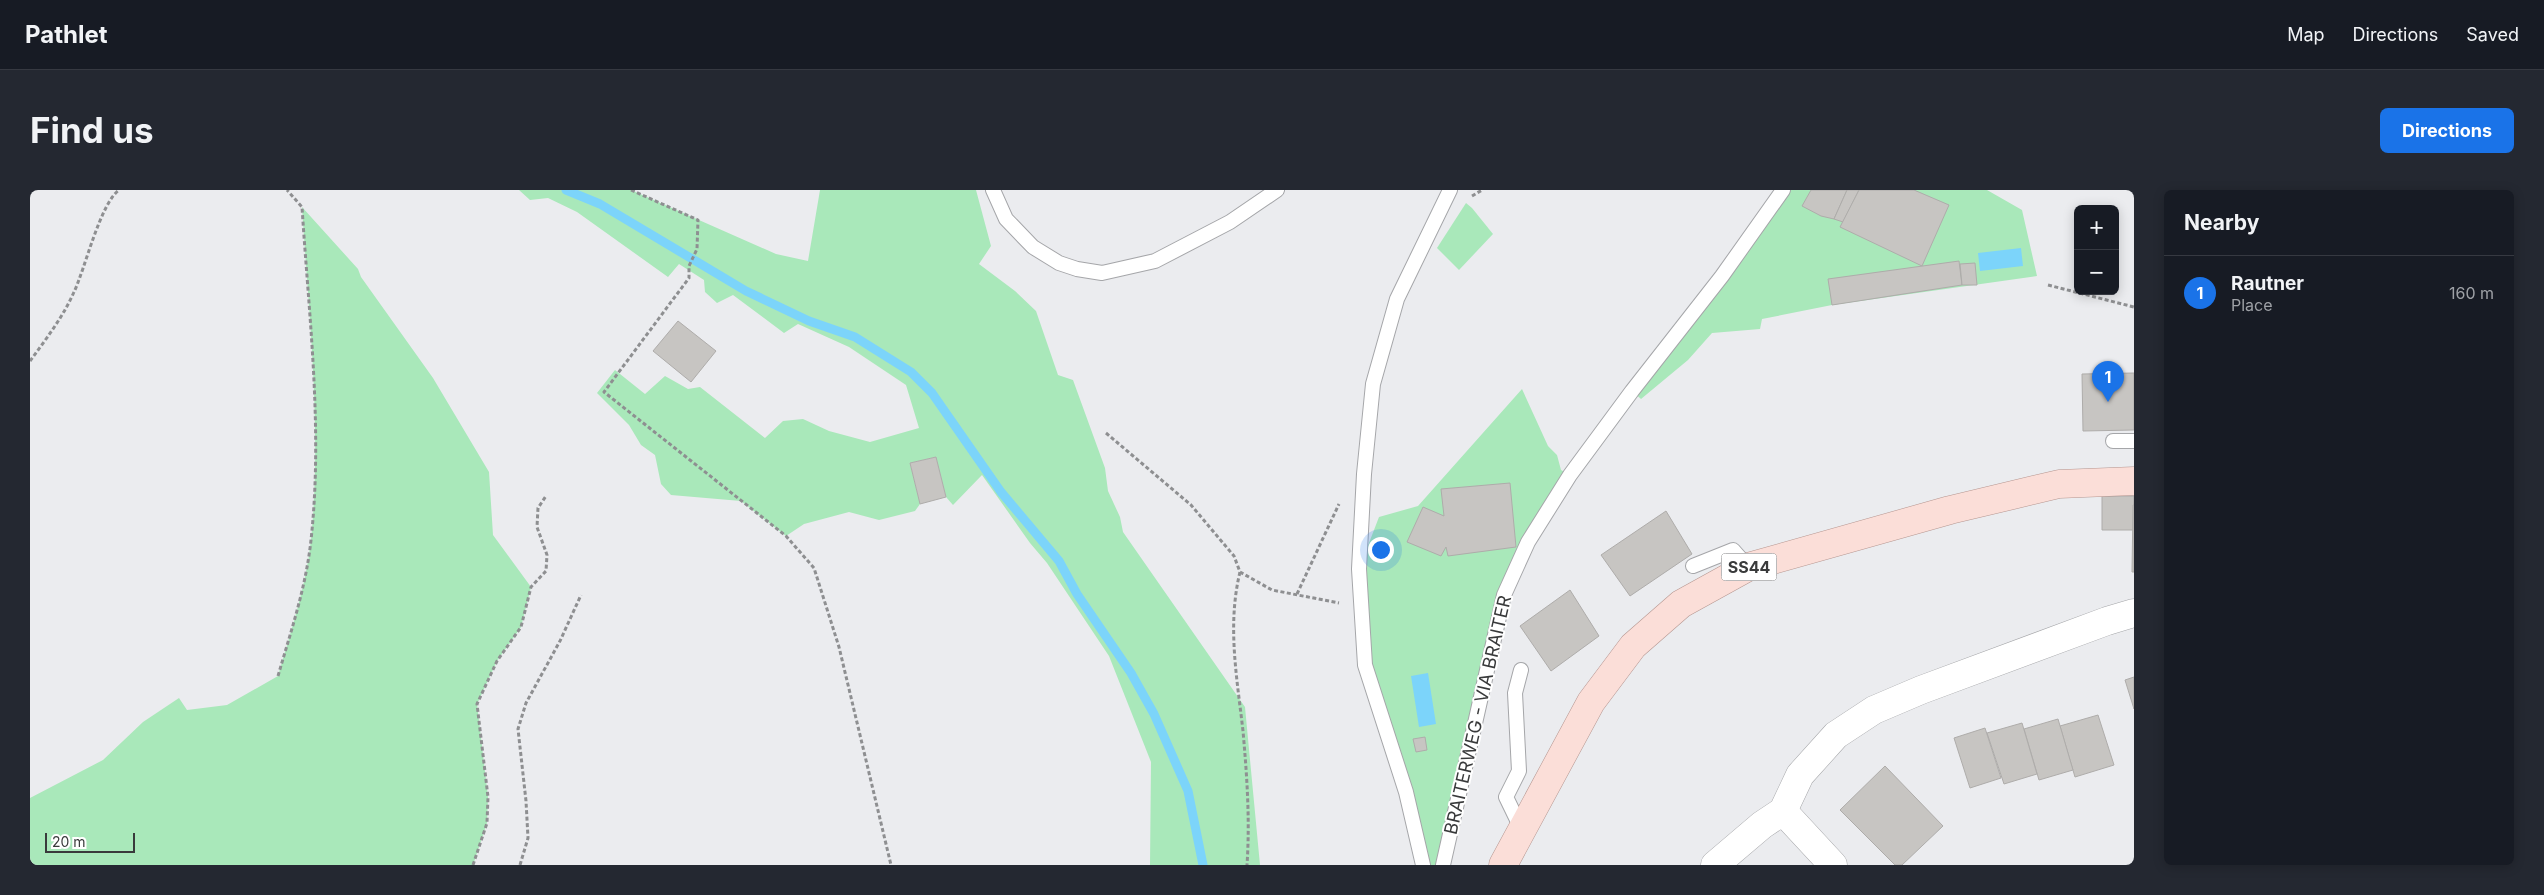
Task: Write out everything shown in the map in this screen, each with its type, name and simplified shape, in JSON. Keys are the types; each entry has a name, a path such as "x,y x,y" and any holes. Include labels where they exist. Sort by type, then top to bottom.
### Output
{"main road":[{"name":"SS44","path":"1503,865 1591,702 1633,646 1681,604 1748,567 1950,510 2059,484 2134,482"}],"street":[{"path":"1715,865 1762,825 1783,811 1800,775 1836,735 1874,710 1929,686 2107,621 2134,614"},
{"path":"1783,811 1833,865"}],"lane":[{"path":"992,190 1006,219 1034,247 1059,263 1077,269 1102,273 1155,261 1230,222 1277,190"},
{"name":"BRAITERWEG - VIA BRAITER","path":"1423,865 1406,792 1365,665 1359,568 1364,474 1374,384 1397,299 1450,190"},
{"name":"BRAITERWEG - VIA BRAITER","path":"1444,865 1504,595 1528,542 1570,475 1632,391 1722,276 1783,190"},
{"path":"2113,441 2134,441"},
{"path":"1693,566 1733,550 1748,567"},
{"path":"1521,670 1515,693 1518,771 1506,797 1522,830"}],"path":[{"path":"30,360 62,316 104,215 114,194 119,190"},
{"path":"278,676 300,600 311,541 316,463 302,207 287,190"},
{"path":"631,190 698,220 697,249 689,266 689,278 604,392 786,536 814,568 839,647 891,865"},
{"path":"2048,286 2134,306"},
{"path":"1106,433 1191,505 1234,556 1240,572 1236,587 1233,654 1250,812 1247,865"},
{"path":"473,865 487,823 488,797 477,704 497,661 521,627 531,587 546,571 547,555 537,527 538,508 546,496"},
{"path":"1297,594 1341,499"},
{"path":"1240,572 1272,590 1360,607"},
{"path":"520,865 528,838 518,729 526,703 560,641 581,595"}],"green space":[{"path":"519,190 631,190 776,254 808,261 820,190 976,190 991,246 979,264 1015,291 1036,311 1058,375 1073,380 1105,468 1108,491 1120,517 1123,532 1245,707 1260,865 1150,865 1151,762 1109,656 1047,563 1030,543 982,475 953,505 946,497 936,457 910,463 920,504 915,511 879,520 849,512 804,524 786,536 741,501 671,495 661,484 655,455 641,445 629,425 597,393 615,370 645,394 665,376 688,389 700,387 765,438 783,421 803,419 829,431 870,442 919,428 906,385 849,347 798,324 784,333 733,295 717,303 705,292 704,280 679,264 668,277 577,212 548,198 530,200"},
{"path":"1783,190 1987,190 2022,210 2037,276 1832,305 1762,319 1760,329 1712,333 1688,360 1641,399 1632,391"},
{"path":"1466,203 1493,234 1459,270 1437,248"},
{"path":"302,207 358,269 361,277 433,378 489,472 493,535 531,587 521,627 497,661 477,704 488,797 487,823 473,865 30,865 30,798 103,760 143,722 179,698 187,710 227,705 278,676 306,574 314,499 315,415"},
{"path":"1522,389 1548,446 1557,455 1561,470 1570,475 1504,595 1443,865 1423,865 1365,665 1359,569 1379,517 1418,506"}],"water":[{"path":"2021,248 2023,266 1980,271 1978,253"},
{"path":"1428,673 1436,724 1419,727 1411,676"}],"building":[{"path":"1811,190 1847,190 1834,219 1821,216 1802,206"},
{"path":"1847,190 1859,190 1843,222 1834,219"},
{"path":"1859,190 1914,190 1949,205 1922,266 1840,227"},
{"path":"1959,261 1962,285 1832,305 1828,279"},
{"path":"1975,263 1977,285 1962,285 1960,264"},
{"path":"678,321 716,351 691,382 653,351"},
{"path":"2134,373 2134,430 2083,431 2082,374"},
{"path":"936,457 946,497 920,504 910,463"},
{"path":"1510,483 1516,547 1448,556 1446,547 1441,556 1407,542 1423,507 1444,516 1441,489"},
{"path":"2102,496 2134,496 2133,530 2102,530"},
{"path":"2133,505 2134,572 2132,572"},
{"path":"1666,511 1692,554 1630,596 1601,555"},
{"path":"1570,590 1599,636 1551,671 1520,626"},
{"path":"2134,677 2134,709 2125,680"},
{"path":"2098,715 2114,765 2075,777 2060,726"},
{"path":"2058,719 2073,770 2039,780 2024,729"},
{"path":"2022,723 2037,774 2004,784 1987,733"},
{"path":"1985,728 2001,778 1970,788 1954,738"},
{"path":"1425,737 1427,750 1416,752 1413,739"},
{"path":"1885,766 1943,826 1902,865 1895,865 1840,810"}],"waterway":[{"path":"566,190 600,204 746,291 809,321 855,337 911,372 932,393 1001,492 1059,561 1077,594 1131,673 1154,714 1188,791 1203,865"}],"place":[{"name":"Rautner","path":"2108,402"}]}
